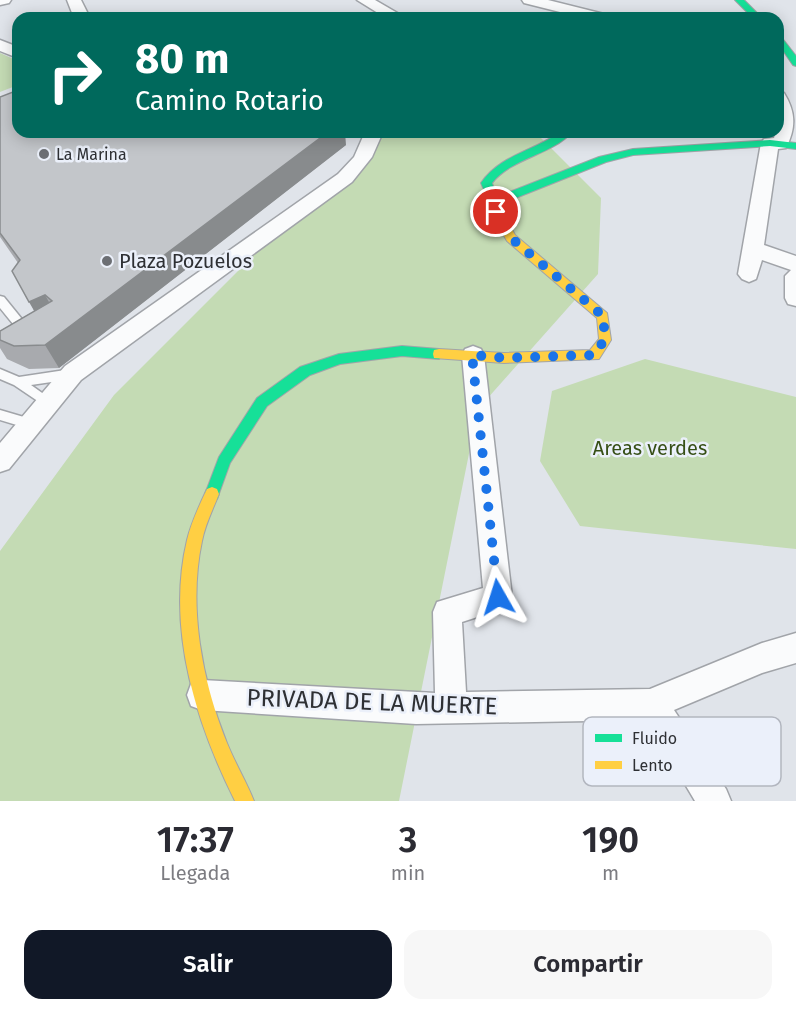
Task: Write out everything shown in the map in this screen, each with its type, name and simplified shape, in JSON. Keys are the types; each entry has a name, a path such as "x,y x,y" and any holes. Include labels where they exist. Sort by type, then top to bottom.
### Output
{"street":[{"path":"364,0 387,12"},
{"path":"529,0 586,7"},
{"path":"732,0 743,4"},
{"path":"784,44 796,63"},
{"path":"784,91 789,120 784,137"},
{"path":"0,461 73,374 345,178 362,162 372,138"},
{"path":"562,138 500,165 491,173 486,183 489,191 498,196 515,195 603,159 633,152 782,144 749,274"},
{"path":"245,801 227,769 202,695 187,606 194,542 224,461 262,402 305,372 339,358 402,351 504,358 594,355 605,339 603,316 511,238 496,212 498,196"},
{"path":"754,249 796,264"},
{"path":"796,276 794,298 796,298"},
{"path":"451,709 447,612 498,597 472,355"},
{"path":"660,717 650,704 762,658 796,648"},
{"name":"PRIVADA DE LA MUERTE","path":"202,695 416,709 650,704"},
{"path":"705,786 714,801"}],"lane":[{"path":"0,300 28,334 19,339"},
{"path":"0,374 18,382 48,403"},
{"path":"18,382 73,374"},
{"path":"0,415 30,424"}],"green space":[{"path":"0,53 12,58 12,87 0,92"},
{"path":"377,138 541,138 601,198 598,274 478,409 399,801 0,801 0,551 114,395 295,214"},
{"name":"Areas verdes","path":"645,359 796,397 796,549 580,526 540,461 552,391"}],"building":[{"name":"Plaza Pozuelos","path":"12,92 12,138 320,138 45,345 14,346 0,340 0,331 52,301 45,295 29,302 12,271 20,260 0,233 0,97"}],"traffic: fast":[{"path":"739,0 752,12"},
{"path":"784,45 796,63"},
{"path":"558,138 503,166 486,183 489,191 498,196 508,197 603,159 633,152 770,143 796,146"},
{"path":"212,494 224,461 262,402 305,371 339,359 402,351 439,354"}],"traffic: slow":[{"path":"439,354 504,358 594,355 605,340 603,316 511,238 496,211 498,196"},
{"path":"212,494 194,541 189,573 188,606 191,640 197,675 217,742 245,801"}],"place":[{"name":"La Marina","path":"44,154"},
{"name":"Plaza Pozuelos","path":"107,261"}],"route":[{"path":"496,212 511,238 603,316 605,339 594,355 504,358 472,355 498,597"}]}
